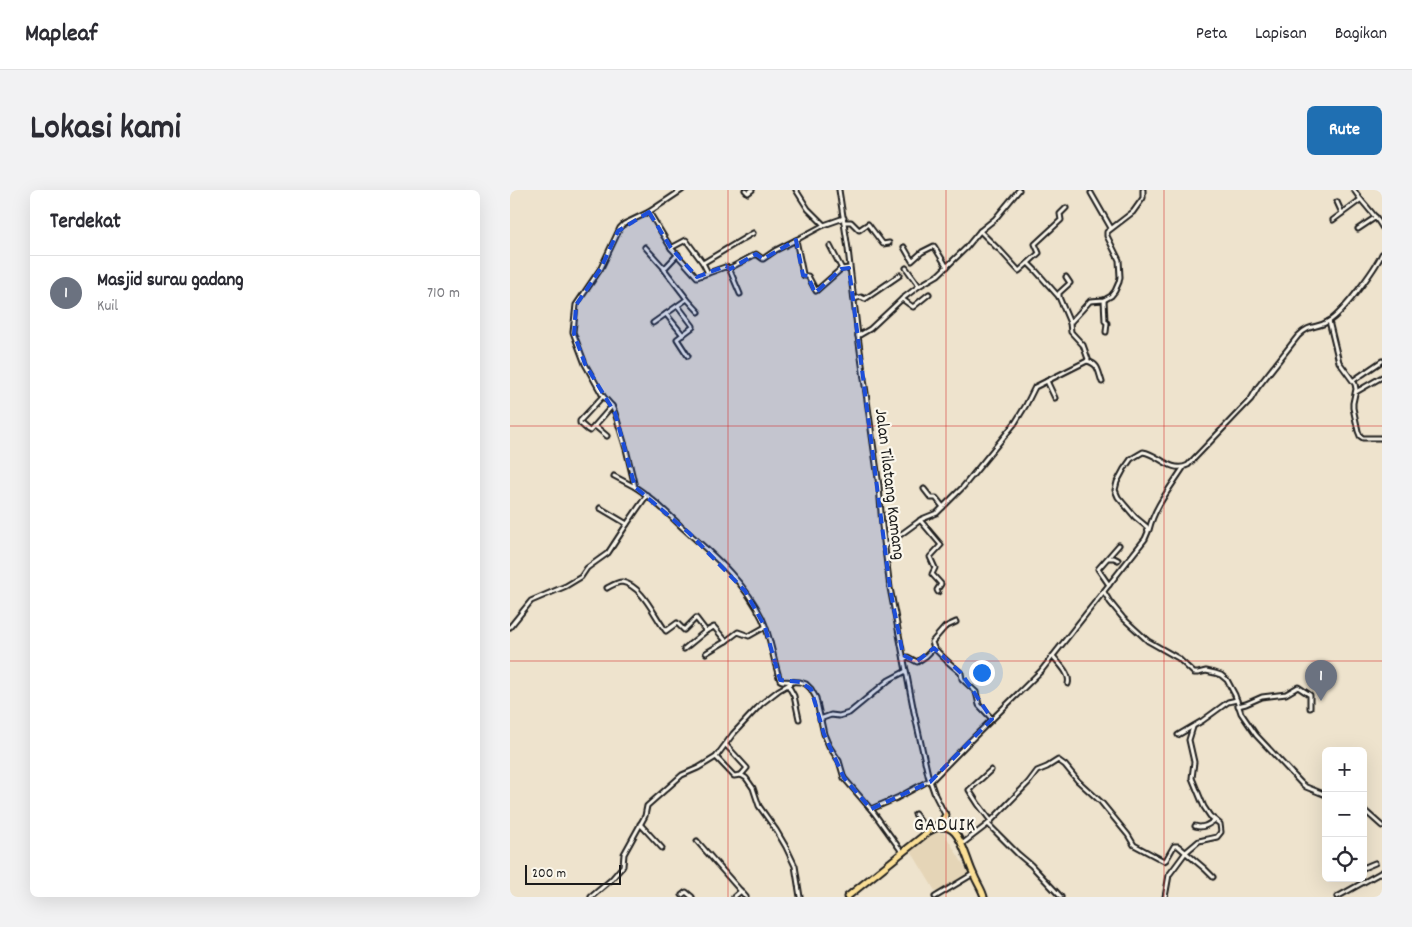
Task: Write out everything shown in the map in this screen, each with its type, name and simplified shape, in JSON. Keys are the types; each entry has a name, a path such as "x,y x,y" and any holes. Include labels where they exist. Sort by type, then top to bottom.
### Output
{"highway":[{"path":"847,897 934,828 946,815"},
{"path":"934,828 943,827 954,830 968,857 973,874 984,897"}],"street":[{"path":"635,487 626,449 612,406 603,396 585,364 574,334 576,306 601,268 620,228 624,224 649,212 682,190"},
{"path":"745,190 748,193 752,190"},
{"path":"796,190 808,209 824,225"},
{"name":"Jalan Tilatang Kamang","path":"839,190 879,486 890,588 930,781 954,830"},
{"path":"858,336 870,329 902,299 947,267 980,231 995,218 1019,190"},
{"path":"1070,323 1090,301 1104,300 1115,291 1120,277 1118,257 1107,232 1133,212 1144,198 1143,190"},
{"path":"1354,190 1382,227"},
{"path":"1091,193 1111,228"},
{"path":"1333,220 1360,200"},
{"path":"1337,202 1342,213"},
{"path":"980,231 1020,270 1039,252 1035,244 1061,220 1060,214 1066,208"},
{"path":"649,212 671,248 696,276 726,266 729,268 756,254 763,259 776,250 824,225 844,220 852,222 859,230 868,224 883,244 889,242"},
{"path":"1358,229 1376,217"},
{"path":"703,263 753,233"},
{"path":"671,248 686,240 708,273"},
{"path":"796,240 803,274 808,276 816,291 842,269 849,268"},
{"path":"830,246 842,269"},
{"path":"904,247 912,261 922,252 934,246 947,267"},
{"path":"645,247 699,312"},
{"path":"664,268 678,254"},
{"path":"871,809 930,781 1037,676 1144,541 1154,514 1183,468 1194,460 1251,399 1258,387 1298,336 1305,329 1329,321 1343,307 1370,275 1382,254"},
{"path":"1028,263 1058,297 1070,323 1071,332 1081,343 1087,354 1087,361"},
{"path":"729,268 740,294"},
{"path":"906,268 919,286"},
{"path":"854,299 861,297 865,299 900,275"},
{"path":"1058,297 1059,293 1070,282 1066,277"},
{"path":"902,299 913,308 929,294"},
{"path":"653,323 688,299"},
{"path":"1104,300 1106,332"},
{"path":"678,306 693,326 693,328 678,338 688,356"},
{"path":"666,314 683,335"},
{"path":"1329,321 1339,362 1354,380 1356,387 1353,405 1360,436 1364,438 1382,438"},
{"path":"885,546 920,520 937,514 963,487 1013,426 1026,405 1032,389 1040,383 1087,361 1096,366 1102,382"},
{"path":"1354,380 1382,361"},
{"path":"1356,392 1382,377"},
{"path":"1046,381 1055,398"},
{"path":"603,396 580,423 590,431 612,406"},
{"path":"595,426 607,436"},
{"path":"1148,532 1146,526 1134,517 1118,497 1116,490 1117,482 1124,469 1131,459 1143,452 1153,455 1172,466 1183,468"},
{"path":"614,476 647,495 729,571 750,597 766,627 780,680 806,684 811,689 816,698 824,734 839,761 844,778 871,809 903,852"},
{"path":"924,489 931,498 936,498 943,507"},
{"path":"510,627 531,601 574,582 581,577 587,568 608,553 647,495"},
{"path":"600,508 627,524"},
{"path":"920,520 941,545 930,557 936,568 932,574 941,584 938,592"},
{"path":"1109,585 1098,570 1119,545"},
{"path":"1109,558 1116,558 1118,560"},
{"path":"607,588 620,582 637,589 666,631 677,624 684,630 696,618 706,631"},
{"path":"1104,592 1119,614 1148,641 1178,658 1194,673 1206,671 1222,675 1230,684 1241,713 1258,738 1296,779 1306,787 1322,793"},
{"path":"956,622 945,627 934,639 932,642 934,648 962,674 962,679 976,692 979,705 992,719"},
{"path":"684,649 706,631 714,627 726,641"},
{"path":"706,653 738,632 749,636 766,627"},
{"path":"904,659 908,657 917,662 934,648"},
{"path":"1053,656 1068,676 1068,684"},
{"path":"820,719 831,715 850,714 889,680 906,671"},
{"path":"591,897 623,866 624,854 645,816 647,806 682,775 716,757 733,734 761,704 793,681"},
{"path":"788,686 794,696 799,719"},
{"path":"1238,706 1264,697 1288,693 1296,687 1300,687 1310,696 1310,708"},
{"path":"1178,735 1228,702 1237,700"},
{"path":"1165,897 1170,875 1186,852 1200,841 1215,838 1221,832 1220,824 1210,816 1204,807 1192,778 1194,762 1188,740 1192,727"},
{"path":"716,757 734,776 741,774 748,768 726,744"},
{"path":"962,844 990,822 1028,783 1037,771 1047,768 1058,760 1102,802 1128,834 1134,845 1164,861 1174,846 1180,847 1213,877"},
{"path":"991,770 970,790 990,822 1018,854 1031,864 1062,897"},
{"path":"741,774 754,788 758,803 786,848 794,866 800,897"},
{"path":"1367,813 1382,826"},
{"path":"915,814 928,832"},
{"path":"1195,826 1206,826 1215,820"},
{"path":"640,824 662,848"},
{"path":"697,841 746,897"},
{"path":"1367,866 1376,863"},
{"path":"1367,878 1382,872"},
{"path":"935,897 973,874"},
{"path":"1337,897 1359,882"},
{"path":"734,897 741,891"},
{"path":"682,895 686,892 692,897"}],"highlighted area":[{"path":"649,212 671,248 697,277 726,266 730,269 756,254 763,259 796,240 803,275 808,276 815,293 841,269 849,268 890,588 903,655 916,662 934,648 961,673 992,719 930,782 871,809 844,778 824,734 811,689 800,682 780,680 765,627 745,591 689,533 635,487 615,413 585,364 574,334 576,305 601,268 618,231"}],"shaded area":[{"path":"936,832 944,833 970,875 937,894 911,851"}],"place":[{"name":"Masjid surau gadang","path":"1321,701"}],"district":[{"name":"GADUIK","path":"945,823"}]}
